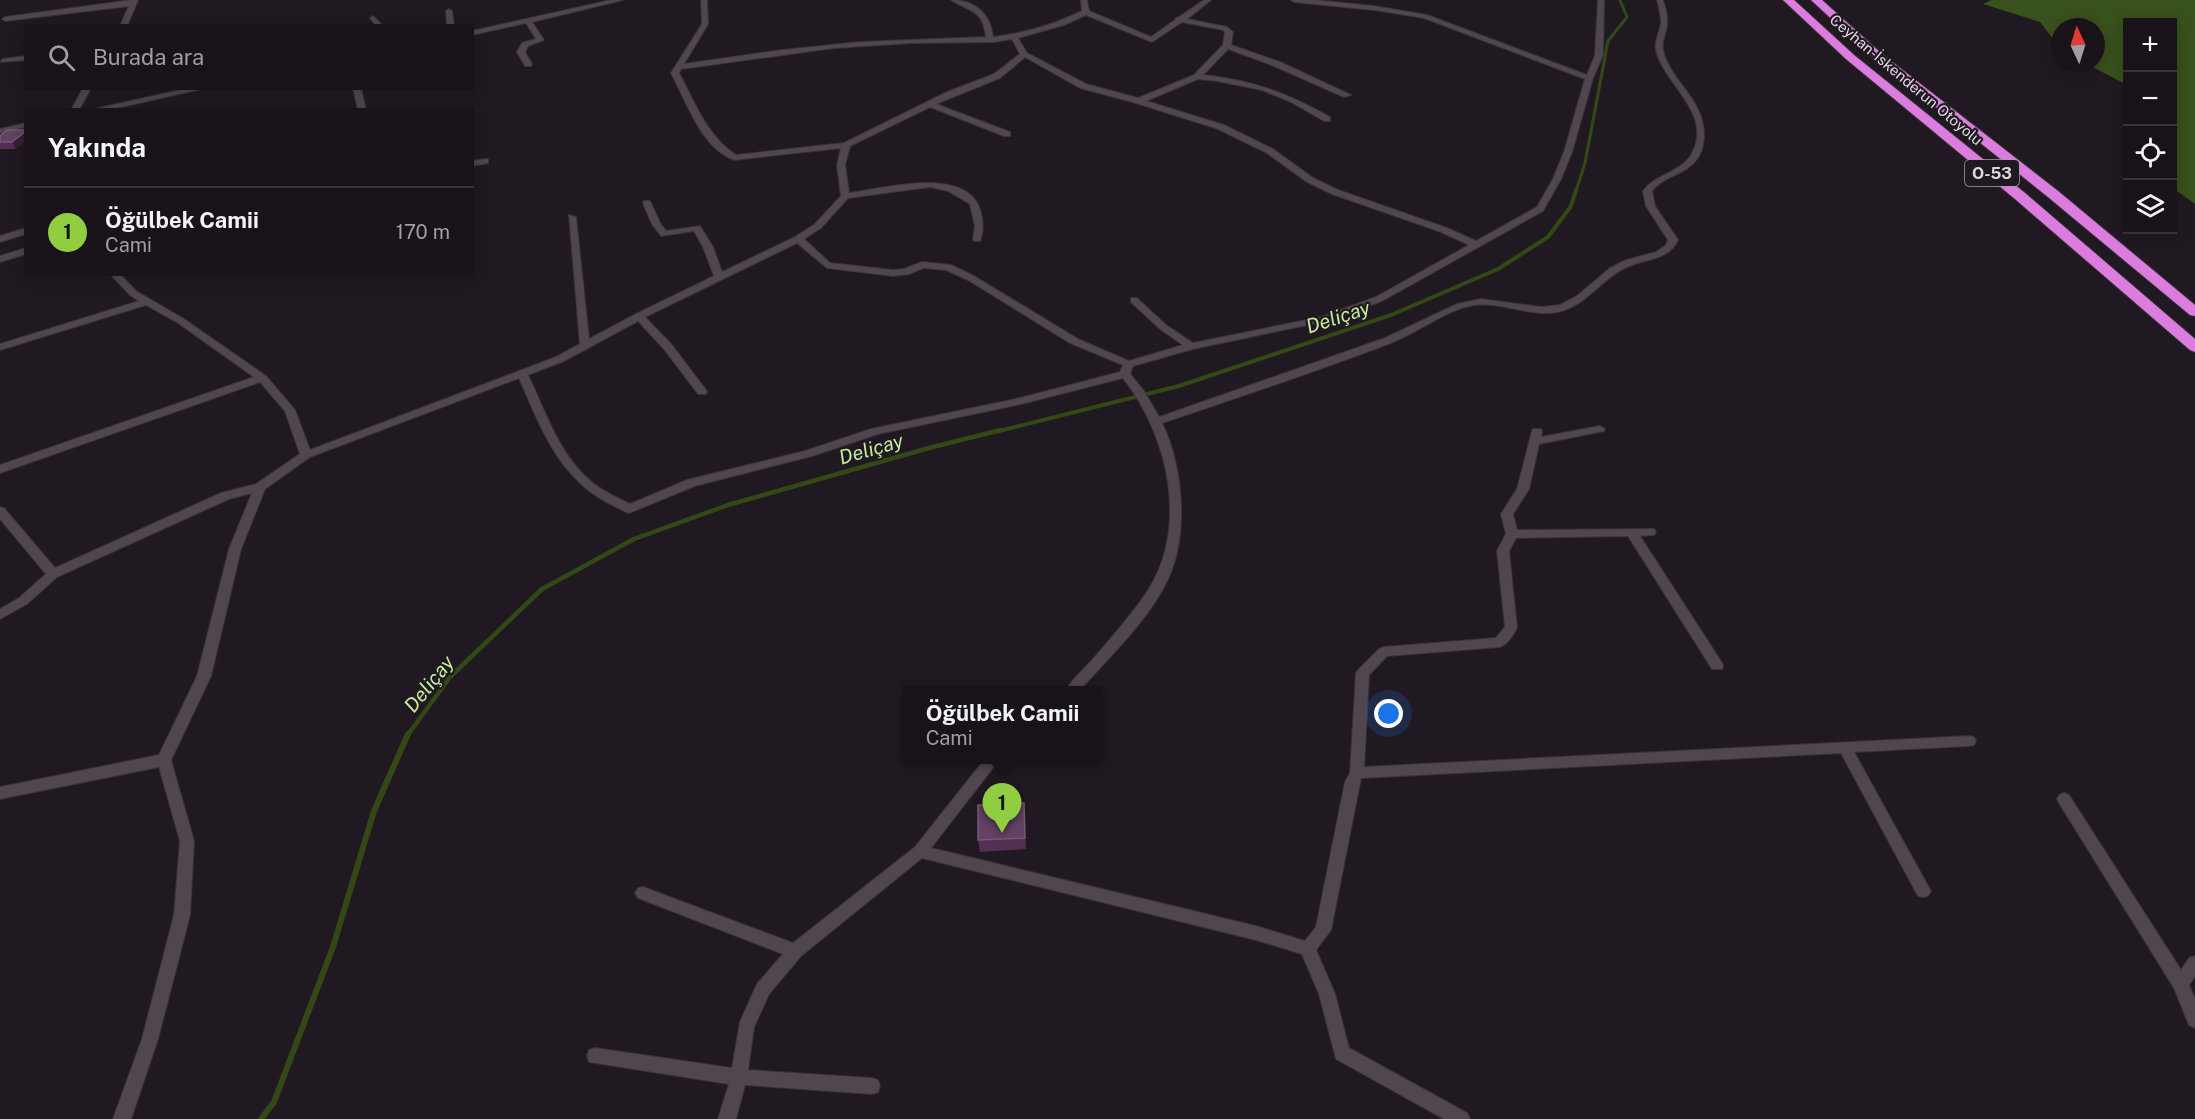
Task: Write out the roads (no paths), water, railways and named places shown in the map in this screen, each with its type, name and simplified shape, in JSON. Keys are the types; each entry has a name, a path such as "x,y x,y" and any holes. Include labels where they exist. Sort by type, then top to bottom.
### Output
{"highway":[{"name":"Ceyhan-İskenderun Otoyolu","path":"1788,0 1850,57 2020,196 2195,347"},
{"name":"Ceyhan-İskenderun Otoyolu","path":"1816,0 1878,56 2053,194 2195,312"}],"street":[{"path":"474,33 620,0"},
{"path":"704,0 705,24 675,73 713,142 734,158 846,145 929,104 997,76 1024,54"},
{"path":"954,0 982,13 987,22 990,38 994,40"},
{"path":"1084,0 1086,12"},
{"path":"1086,12 1152,40 1178,19 1208,0"},
{"path":"1294,0 1425,16 1589,78"},
{"path":"523,375 553,440 573,469 589,486 629,509 691,483 808,453 875,430 1021,401 1128,373 1191,346 1323,319 1379,299 1540,209 1557,179 1568,152 1589,78 1599,55 1601,0"},
{"path":"1154,416 1392,339 1470,303 1507,304 1548,310 1567,307 1575,303 1609,273 1623,265 1665,252 1672,246 1673,240 1648,202 1646,191 1655,181 1687,168 1698,148 1701,129 1698,115 1661,54 1660,37 1664,20 1660,0"},
{"path":"5,19 134,1"},
{"path":"124,24 134,1"},
{"path":"449,11 451,24"},
{"path":"678,67 789,50 911,40 1015,38 1069,21 1086,12"},
{"path":"373,18 378,24"},
{"path":"1139,101 1197,77 1227,46 1229,32 1225,28 1178,19"},
{"path":"528,21 540,40 525,45 521,52 528,64"},
{"path":"1015,38 1024,54 1083,86 1221,127 1270,151 1310,180 1335,192 1444,230 1477,245"},
{"path":"1227,46 1277,64 1347,95"},
{"path":"3,61 24,58"},
{"path":"1197,77 1256,84 1294,99 1327,119"},
{"path":"76,108 86,90"},
{"path":"104,108 193,90"},
{"path":"357,90 362,108"},
{"path":"929,104 1007,134"},
{"path":"0,131 24,125"},
{"path":"845,196 841,165 846,145"},
{"path":"474,164 485,161"},
{"path":"0,615 23,601 54,574 225,496 260,487 306,455 523,375 560,359 639,316 798,238 818,226 845,196 881,192 909,184 940,184 974,203 979,226 977,239"},
{"path":"647,203 656,224 664,234 697,228 708,247 720,278"},
{"path":"573,217 585,345"},
{"path":"0,239 24,232"},
{"path":"798,238 827,265 893,273 906,272 922,265 948,267 971,278 1128,373 1154,416 1175,479 1175,517 1170,554 1158,586 1076,686"},
{"path":"0,260 24,252"},
{"path":"116,276 133,292 242,362 262,378 290,410 306,455"},
{"path":"1134,300 1163,327 1191,346"},
{"path":"0,347 148,301"},
{"path":"639,316 668,347 702,392"},
{"path":"0,468 262,378"},
{"path":"1308,949 1323,930 1352,782 1357,773 1363,673 1384,652 1479,646 1500,642 1511,628 1503,550 1512,534 1507,514 1523,489 1535,436 1600,429"},
{"path":"122,1119 150,1039 182,915 187,841 164,760 204,676 235,549 260,487"},
{"path":"0,511 54,574"},
{"path":"1631,532 1717,666"},
{"path":"1512,534 1650,532"},
{"path":"1357,773 1970,741"},
{"path":"1845,748 1923,891"},
{"path":"0,793 164,760"},
{"path":"727,1119 739,1077 746,1027 763,989 795,951 920,851 988,764"},
{"path":"2064,799 2181,984 2195,1020"},
{"path":"920,851 1256,933 1308,949"},
{"path":"643,892 795,951"},
{"path":"1308,949 1326,994 1342,1053 1461,1119"},
{"path":"2181,984 2195,963"},
{"path":"595,1056 739,1077 872,1086"}],"waterway":[{"name":"Deliçay","path":"1576,191 1585,163 1608,41 1627,17 1620,0"},
{"name":"Deliçay","path":"995,432 1179,386 1391,315 1498,269 1548,237 1571,206 1576,190"},
{"name":"Deliçay","path":"407,736 450,677 542,589 634,539 728,505 1001,430"},
{"name":"Deliçay","path":"261,1119 274,1102 333,947 374,811 407,736"}],"place":[{"name":"Öğülbek Camii","path":"1002,833"}]}
